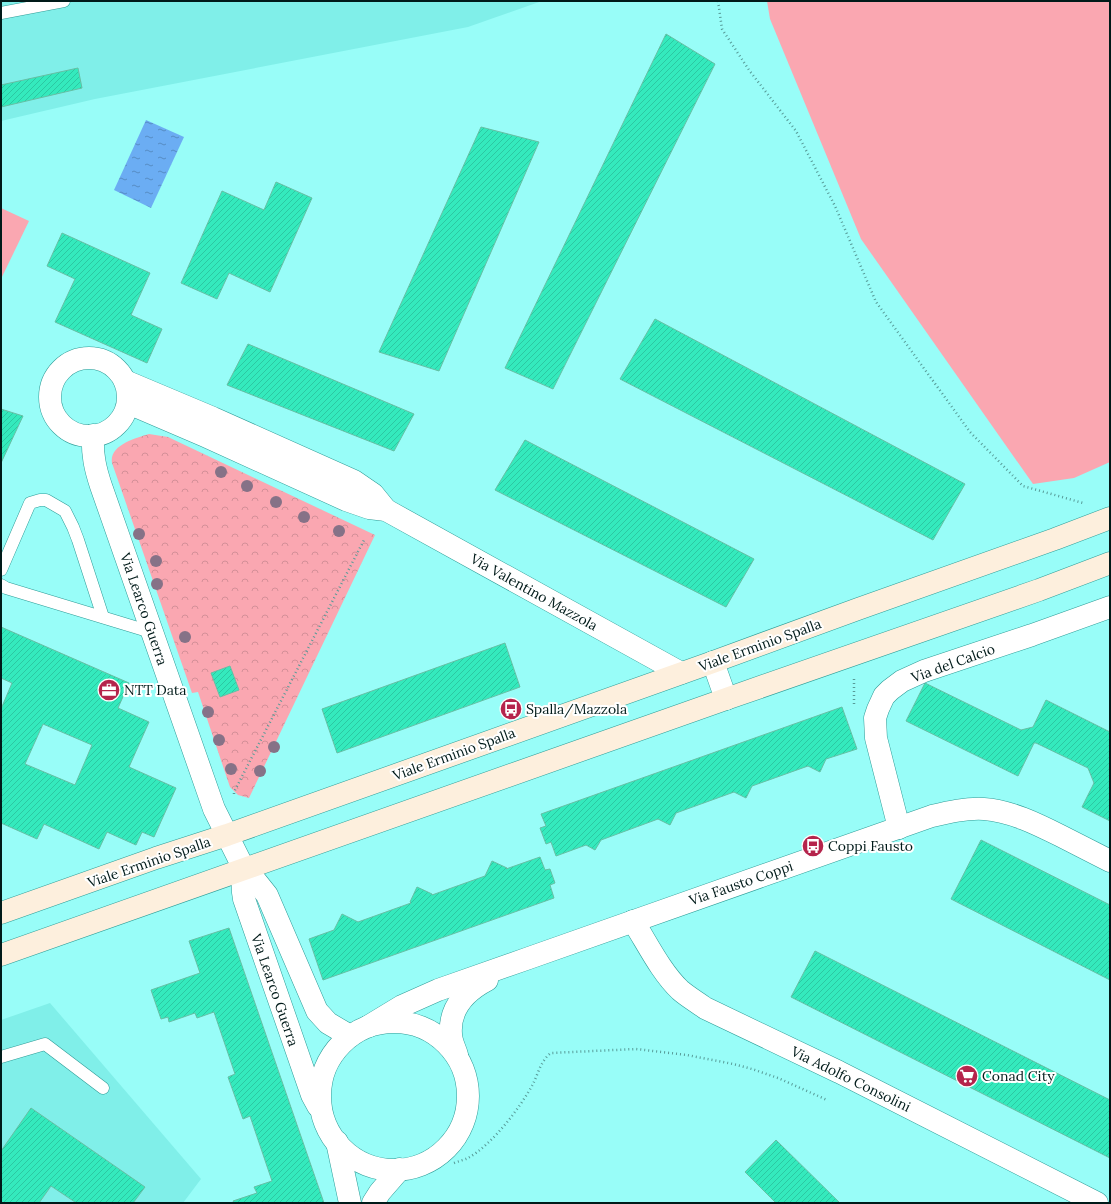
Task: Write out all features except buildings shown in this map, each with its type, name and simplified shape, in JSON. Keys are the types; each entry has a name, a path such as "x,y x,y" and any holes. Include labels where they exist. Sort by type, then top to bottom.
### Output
{"main road":[{"name":"Viale Erminio Spalla","path":"1,913 156,858 227,835 713,662 850,611 1110,518"},
{"path":"1,955 1039,590 1110,563"}],"street":[{"path":"85,358 97,359 109,363 119,371 125,381 128,392 128,403 124,414 117,424 108,431 93,435 85,435 73,432 62,425 55,415 51,403 51,391 55,379 62,369 72,362 85,358"},
{"name":"Via Valentino Mazzola","path":"125,381 199,423 346,500 369,508 386,510 681,673"},
{"name":"Via Valentino Mazzola","path":"128,403 199,423"},
{"name":"Via Learco Guerra","path":"93,435 92,448 96,473 214,809 244,869 255,880 266,895 317,1011 328,1023 360,1031"},
{"name":"Via del Calcio","path":"900,828 876,738 876,718 884,696 902,681 924,671 1054,628 1110,607"},
{"path":"713,662 726,699"},
{"name":"Via Fausto Coppi","path":"320,1108 320,1089 325,1069 336,1050 360,1031 402,1006 438,990 932,816 952,811 978,809 1010,814 1036,824 1110,861"},
{"name":"Via Learco Guerra","path":"244,869 242,877 244,899 312,1095 320,1108"},
{"name":"Via Adolfo Consolini","path":"633,921 664,971 672,981 691,999 705,1008 839,1072 1097,1203"},
{"name":"Via Fausto Coppi","path":"337,1142 349,1155 364,1164 376,1167 400,1169 417,1166 433,1158 447,1147 461,1128 465,1116 468,1092 466,1080 451,1035 453,1014 460,1000 477,985 529,958"},
{"path":"360,1031 389,1022 409,1023 420,1026 437,1034 458,1058"},
{"path":"320,1108 327,1127 337,1142 350,1203"},
{"path":"373,1203 380,1192 400,1169"}],"lane":[{"path":"1,14 12,6 64,1"},
{"path":"1,570 30,503 46,500 64,511 73,527 103,616"},
{"path":"1,585 6,588 103,616 151,632"},
{"path":"1,1057 45,1044 103,1088"}],"path":[{"path":"718,1 722,30 749,70 796,131 835,206 876,302 970,432 1023,486 1088,505"},
{"path":"234,797 234,792 364,540"},
{"path":"454,1163 469,1157 480,1150 502,1128 515,1113 532,1086 544,1059 551,1053 636,1049 687,1055 752,1069 778,1078 827,1100"}],"shaded area":[{"path":"1,1 542,1 468,27 95,99 1,121"},
{"path":"50,1003 201,1179 183,1203 1,1203 1,1020"}],"green space":[{"path":"767,1 1110,1 1110,462 1074,478 1033,484 861,239 770,19"},
{"path":"1,208 29,221 1,279"},
{"path":"149,434 168,437 375,535 249,798 238,795 230,787 198,692 192,693 112,463 112,457 115,451 124,443"}],"water":[{"path":"146,120 184,137 151,208 114,190"}],"place":[{"name":"NTT Data","path":"109,690"},
{"name":"Spalla/Mazzola","path":"511,709"},
{"name":"Coppi Fausto","path":"813,846"},
{"name":"Conad City","path":"967,1076"}]}
